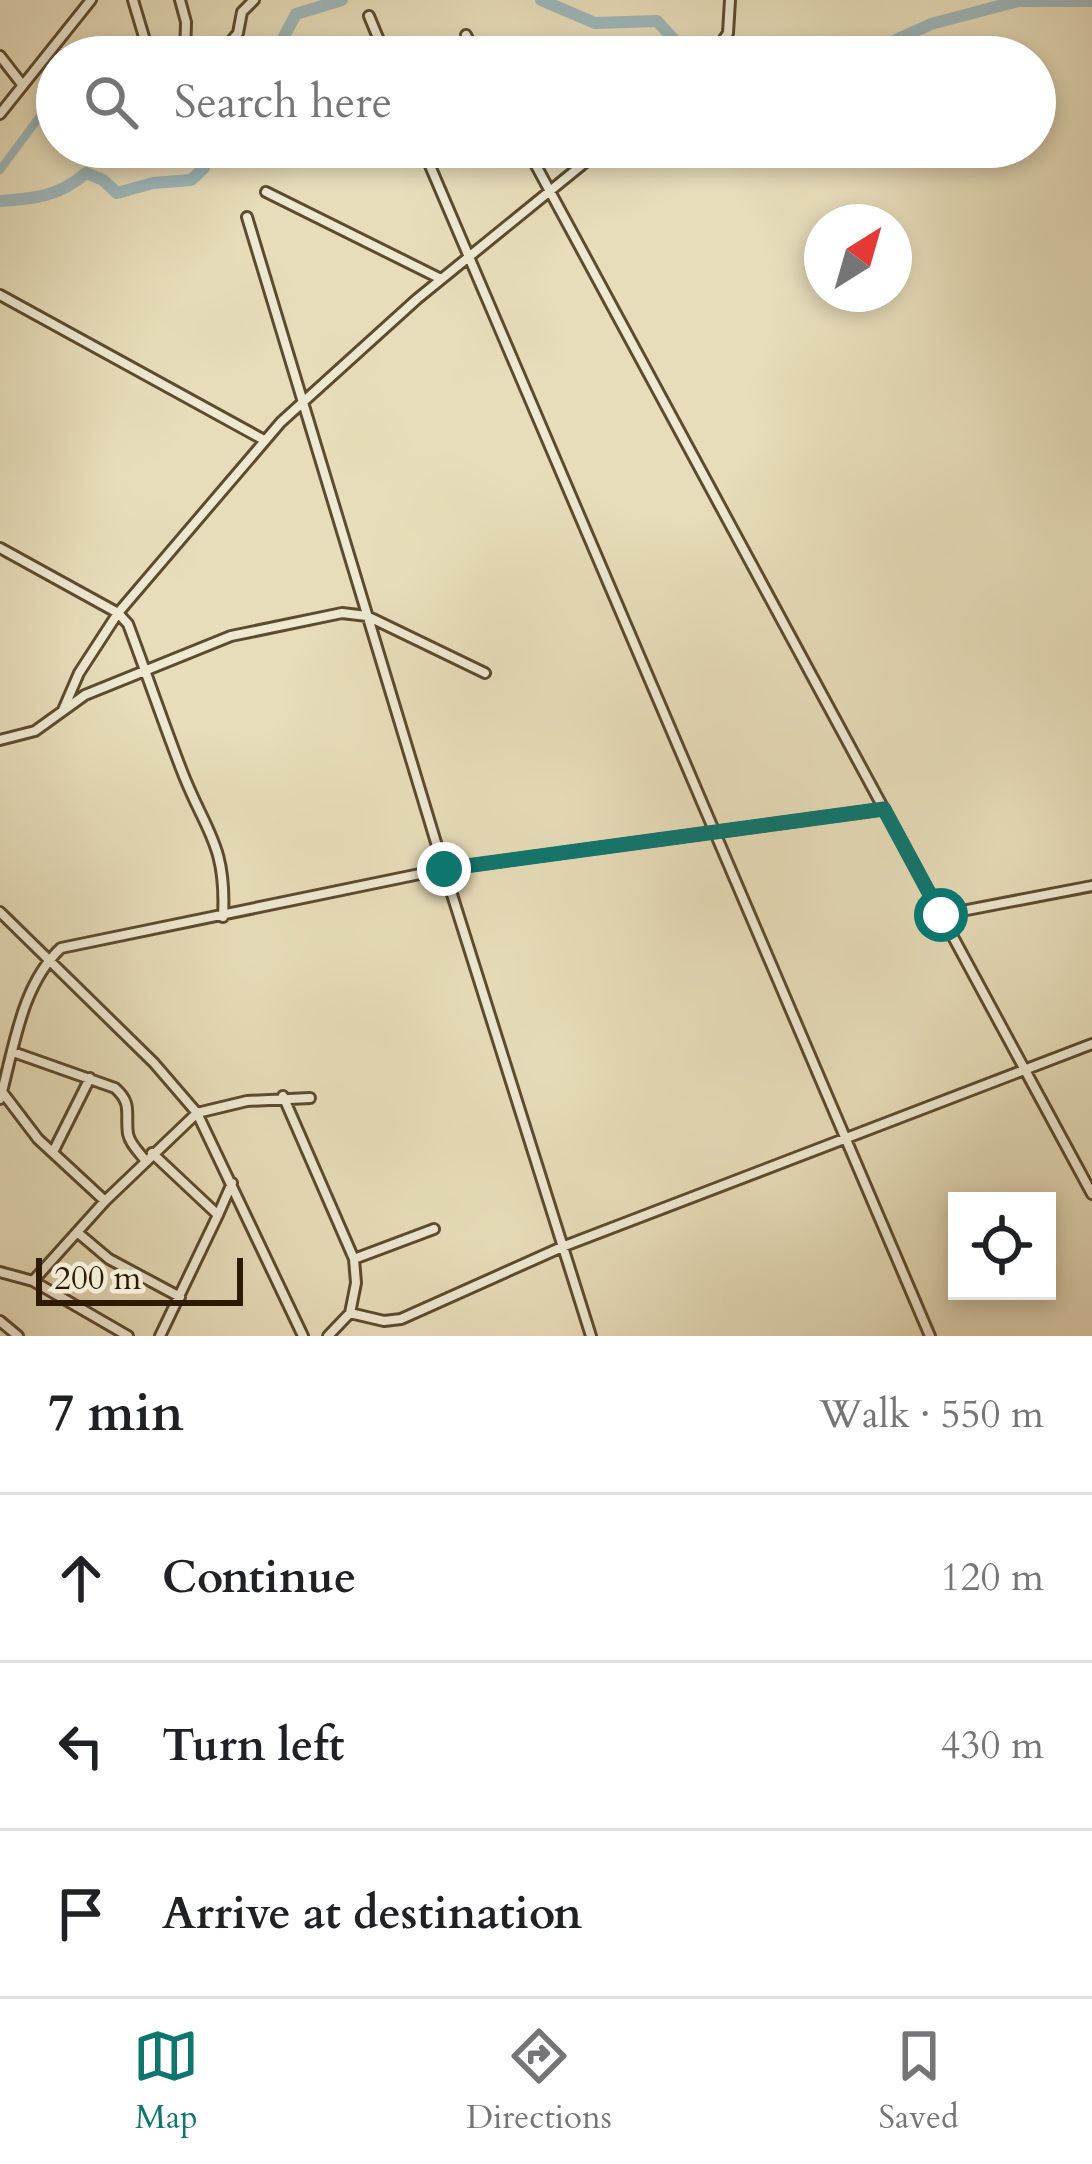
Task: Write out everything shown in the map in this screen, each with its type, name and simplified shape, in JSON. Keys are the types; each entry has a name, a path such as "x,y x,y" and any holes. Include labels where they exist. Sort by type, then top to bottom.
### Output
{"street":[{"path":"61,36 91,0"},
{"path":"133,0 141,36"},
{"path":"180,0 186,36"},
{"path":"236,36 242,12 238,0"},
{"path":"242,12 254,0"},
{"path":"726,36 730,0"},
{"path":"369,16 377,36"},
{"path":"0,56 21,83"},
{"path":"0,114 36,65"},
{"path":"430,168 930,1336"},
{"path":"537,168 1092,1194"},
{"path":"63,710 118,613 264,440 441,279 578,168"},
{"path":"266,192 441,279"},
{"path":"247,218 591,1336"},
{"path":"0,295 264,440"},
{"path":"0,548 118,613 128,624 182,773 220,850 225,877 223,917"},
{"path":"0,740 34,731 85,695 231,636 342,613 367,616 485,673"},
{"path":"105,1201 1,1095 28,997 49,959 61,948 444,869 884,809"},
{"path":"941,915 1092,886"},
{"path":"0,912 154,1063 197,1113 302,1336"},
{"path":"350,1313 384,1322 401,1318 562,1247 1092,1044"},
{"path":"13,1052 115,1088 125,1096 130,1112 128,1133 148,1157 218,1215"},
{"path":"53,1153 90,1078"},
{"path":"283,1096 354,1259 356,1283 350,1313 328,1336"},
{"path":"33,1281 105,1201 197,1113 247,1100 310,1098"},
{"path":"162,1334 232,1184"},
{"path":"354,1259 434,1229"},
{"path":"77,1232 109,1259 180,1297"},
{"path":"0,1273 33,1281 128,1336"},
{"path":"0,1321 18,1336"}],"waterway":[{"path":"284,36 296,14 342,0"},
{"path":"541,0 595,23 657,21 671,36"},
{"path":"905,36 931,24 1018,1 1092,1"},
{"path":"0,170 36,121"},
{"path":"0,201 46,195 86,173 117,193 153,183 191,180 204,168"}],"route":[{"path":"444,869 884,809 941,915"}]}
